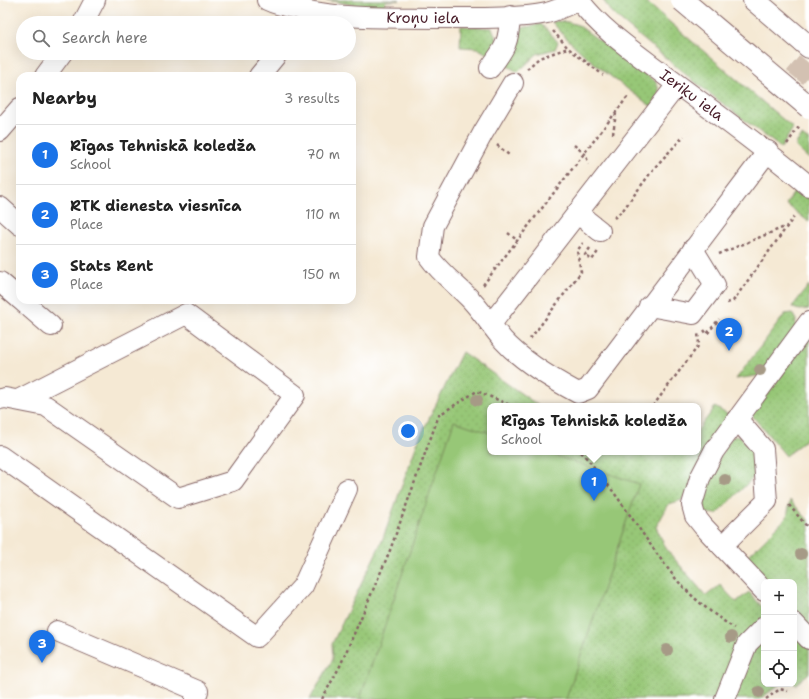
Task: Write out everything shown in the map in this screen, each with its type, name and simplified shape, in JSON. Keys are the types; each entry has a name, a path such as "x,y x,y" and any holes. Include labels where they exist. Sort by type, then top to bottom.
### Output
{"main road":[{"path":"682,0 809,107"},
{"path":"754,0 809,47"}],"street":[{"path":"87,16 96,0"},
{"name":"Kroņu iela","path":"267,0 304,16"},
{"name":"Kroņu iela","path":"356,17 510,16 540,14 558,9 579,0"},
{"name":"Ieriķu iela","path":"579,0 601,23 677,85 768,151 809,186"},
{"path":"490,68 506,46 509,33 510,16"},
{"path":"47,72 57,60"},
{"path":"262,72 272,60"},
{"path":"513,84 481,137 433,226 429,257 438,268 472,301 503,340 519,355 559,383 578,393 588,389 649,306 696,255 768,151"},
{"path":"491,324 677,85"},
{"path":"0,131 16,113"},
{"path":"0,208 16,222"},
{"path":"577,213 600,231"},
{"path":"649,306 693,314 715,285 696,255"},
{"path":"0,282 16,296"},
{"path":"25,304 50,326"},
{"path":"186,314 295,395 233,481 178,498 46,406 9,400 186,314"},
{"path":"761,588 695,516 692,505 700,478 714,450 809,322"},
{"path":"722,546 767,501 763,449 737,419"},
{"path":"0,456 257,637 303,586 348,489"},
{"path":"797,626 809,639"},
{"path":"725,699 747,644 761,629"},
{"path":"57,631 198,691 195,699"}],"path":[{"path":"540,14 568,48 603,75"},
{"path":"513,84 539,58 568,48"},
{"path":"472,301 629,95"},
{"path":"793,135 796,129"},
{"path":"574,145 585,154 599,185"},
{"path":"696,255 787,226"},
{"path":"508,233 518,241"},
{"path":"719,319 722,322"},
{"path":"322,699 340,666 389,553 439,415 477,391 505,403"},
{"path":"584,455 596,469 677,580 715,615 737,630"},
{"path":"789,505 809,530"},
{"path":"766,699 780,689 788,690"}],"green space":[{"path":"326,0 400,0 386,1 383,10"},
{"path":"603,0 644,0 793,128 781,148 696,83 614,15"},
{"path":"557,21 578,25 655,81 659,94 652,107 599,68 552,22"},
{"path":"541,24 558,42 555,49 537,54 518,72 502,63 522,28"},
{"path":"461,26 492,28 498,42 491,56 477,48 460,47"},
{"path":"802,136 809,141 809,159 796,147 796,143"},
{"path":"797,188 809,198 809,222 786,204"},
{"path":"809,285 809,309 798,310 792,307"},
{"path":"792,313 796,320 795,330 762,375 736,379 785,314"},
{"path":"809,333 809,437 786,456 750,413"},
{"path":"462,352 535,403 487,403 487,455 701,455 701,426 715,407 730,416 691,489 682,500 669,504 656,527 667,550 706,596 720,585 736,602 749,592 761,606 761,620 748,633 719,699 310,699 333,659 332,644 382,541 418,441"},
{"path":"454,421 487,432 487,455 554,455 639,484 566,699 360,699"},
{"path":"740,436 755,455 758,473 717,514 705,513 704,492 710,473 732,437"},
{"path":"790,500 809,521 809,628 797,615 797,579 763,579 745,559 787,517"},
{"path":"797,636 809,645 809,673 797,683"},
{"path":"761,638 761,687 776,687 760,699 728,699"}],"tunnel":[{"path":"774,79 785,89 809,60"}],"place":[{"name":"RTK dienesta viesnīca","path":"729,351"},
{"name":"Rīgas Tehniskā koledža","path":"594,501"},
{"name":"Stats Rent","path":"42,663"}]}
